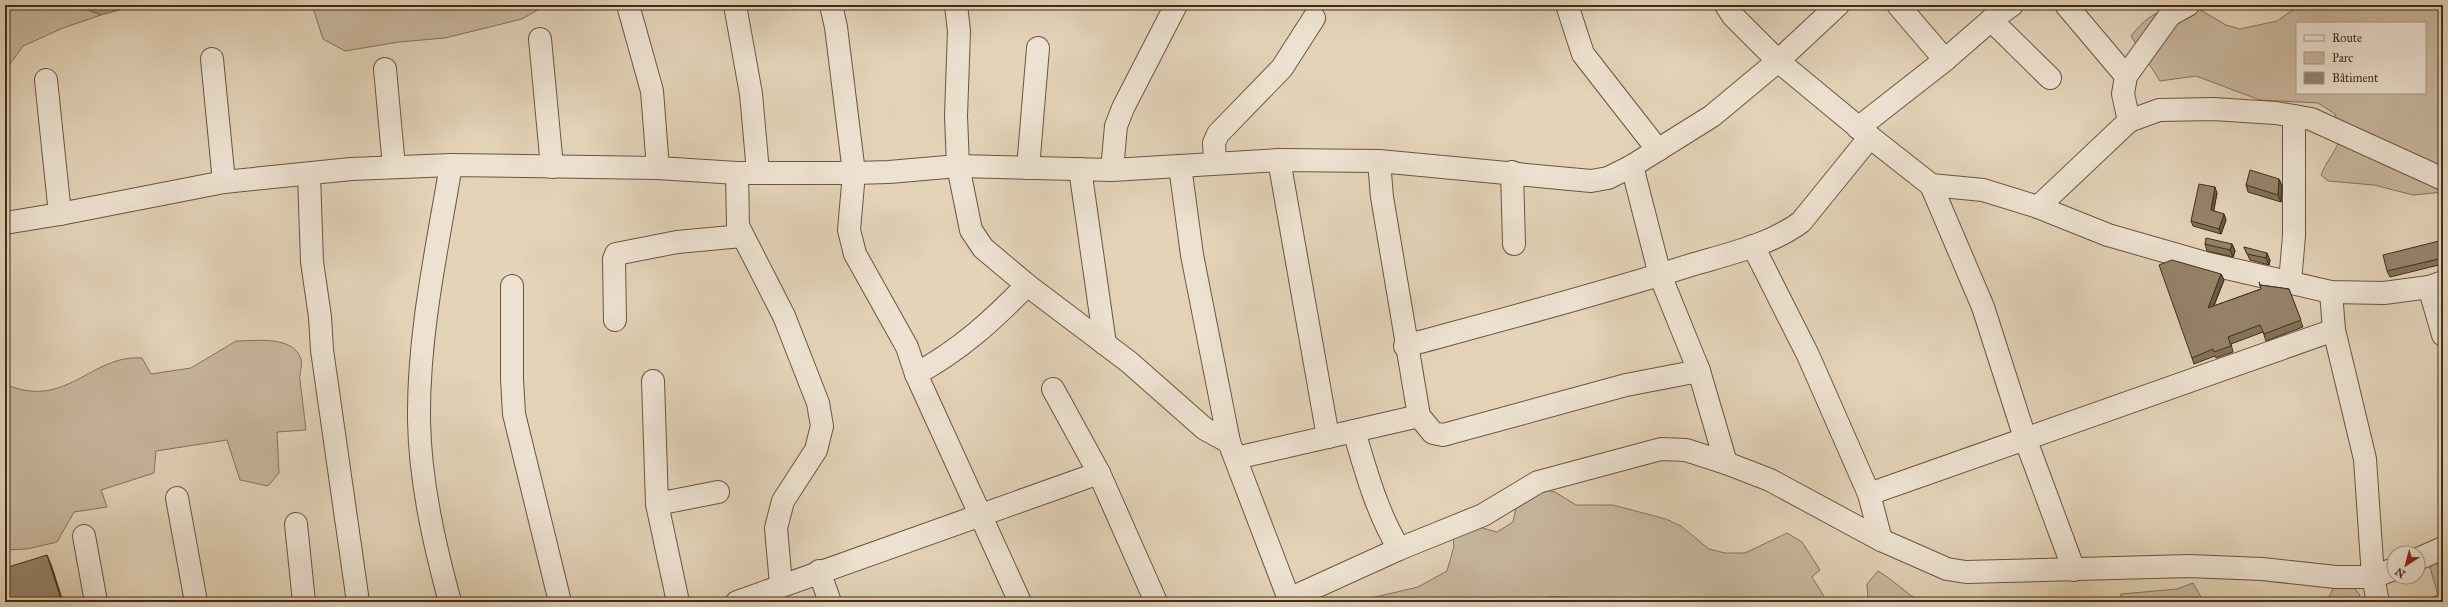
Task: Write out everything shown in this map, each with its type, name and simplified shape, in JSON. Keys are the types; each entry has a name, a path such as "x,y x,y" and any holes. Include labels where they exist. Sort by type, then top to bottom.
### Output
{"street":[{"path":"628,5 652,91 658,168"},
{"path":"735,5 751,94 747,172 738,226 784,316 818,402 822,426 816,450 783,501 776,528 781,584"},
{"path":"831,5 836,27 854,173 849,230 856,254 907,347 916,374 983,516 1020,602"},
{"path":"956,5 959,31 956,116 958,166 971,230 983,248 1027,285 1129,362 1205,429 1233,450 1328,436 1419,416"},
{"path":"1112,170 1116,126 1123,108 1176,5"},
{"path":"1567,5 1583,54 1658,150"},
{"path":"1726,5 1733,16 1778,61 1864,133 1931,185 1986,313 2025,438 2074,570"},
{"path":"5,223 60,214 224,182 350,169 451,165 854,173 890,172 958,166 1112,170 1280,160 1379,161 1512,172 1591,181 1608,178 1632,166 1712,116 1778,61 1838,5"},
{"path":"1898,5 1945,60"},
{"path":"1405,346 1660,275 1753,246 1790,230 1801,222 1864,133 1991,20 2012,5"},
{"path":"2066,5 2126,76"},
{"path":"2129,121 2123,94 2126,76 2170,15 2188,5"},
{"path":"1215,163 1214,143 1218,134 1282,68 1314,18"},
{"path":"1991,20 2050,78"},
{"path":"540,39 552,167"},
{"path":"1028,168 1038,48"},
{"path":"212,58 224,182"},
{"path":"385,69 394,168"},
{"path":"46,80 60,214"},
{"path":"2038,207 2129,121 2159,110 2213,109 2276,113 2311,119 2443,179"},
{"path":"2290,282 2294,236 2294,116"},
{"path":"1280,160 1328,436"},
{"path":"1379,161 1382,197 1405,346 1419,416 1433,434 1443,435 1626,385 1699,371"},
{"path":"450,602 435,544 419,421 421,361 427,309 451,165"},
{"path":"1180,166 1192,255 1233,450 1286,600 1399,549 1483,514 1538,482 1588,467 1661,449 1686,450 1726,463 1770,480 1881,540 1947,569 1966,572 2189,566 2262,569 2336,577 2373,577 2386,572"},
{"path":"1632,166 1660,275 1699,371 1726,463"},
{"path":"1080,169 1105,344"},
{"path":"1512,172 1514,244"},
{"path":"308,174 312,262 320,318 322,350 358,602"},
{"path":"1931,185 1983,190 2038,207 2108,236 2209,264 2331,292 2384,293 2436,285 2443,335"},
{"path":"614,320 614,259 616,254 677,242 742,236"},
{"path":"1753,246 1805,348 1869,494 1881,540"},
{"path":"916,374 942,360 979,332 1027,285"},
{"path":"512,286 512,379 514,414 560,602"},
{"path":"2331,292 2334,330 2365,459 2373,577 2378,602"},
{"path":"1869,494 2334,330"},
{"path":"653,381 657,504 678,602"},
{"path":"1053,389 1099,473 1156,602"},
{"path":"1354,431 1371,491 1384,524 1399,549"},
{"path":"737,602 781,584 983,516 1099,473"},
{"path":"657,504 718,492"},
{"path":"177,498 196,602"},
{"path":"296,524 304,602"},
{"path":"84,536 96,602"},
{"path":"2426,555 2443,548"},
{"path":"819,571 830,602"}],"green space":[{"path":"5,5 75,5 101,15 63,28 23,46 5,71"},
{"path":"312,5 354,7 361,5 546,5 522,19 445,38 399,42 345,51 323,39"},
{"path":"2192,5 2226,25 2240,29 2277,21 2300,5 2443,5 2443,192 2413,195 2374,185 2328,181 2321,175 2325,165 2337,147 2339,141 2338,125 2335,114 2318,103 2260,100 2196,76 2160,81 2131,36 2151,17 2157,13 2172,8"},
{"path":"263,340 282,343 297,351 301,359 302,364 300,380 306,430 277,432 279,473 268,486 240,480 227,440 156,451 154,473 101,490 107,507 74,512 57,542 27,549 5,550 5,384 26,390 45,391 62,387 108,364 124,359 142,358 151,374 191,368 236,341"},
{"path":"1521,484 1555,492 1576,505 1613,505 1666,519 1681,526 1709,549 1725,553 1745,553 1787,533 1802,542 1820,570 1812,577 1825,598 1820,602 1577,602 1566,598 1556,597 1546,598 1535,602 1394,602 1371,598 1418,587 1447,571 1454,546 1451,523 1464,523 1497,532 1513,522"},
{"path":"2443,553 2443,602 2419,602 2438,595 2428,560"},
{"path":"1878,571 1921,602 1863,602 1868,599 1867,584"},
{"path":"2193,583 2204,602 2120,602 2121,594 2177,589"},
{"path":"2335,584 2351,584 2360,595 2357,602 2259,602 2267,600 2329,597"}],"shaded area":[{"path":"75,5 138,5 101,15"},
{"path":"1549,597 1567,597 1577,602 1535,602"}],"building":[{"path":"2250,170 2279,179 2278,195 2246,185"},
{"path":"2199,184 2215,187 2211,210 2224,214 2219,229 2191,221"},
{"path":"2206,238 2232,244 2230,250 2205,244"},
{"path":"2443,240 2443,258 2387,271 2383,255"},
{"path":"2244,247 2267,253 2266,258 2247,254"},
{"path":"2172,260 2221,274 2208,308 2261,289 2259,282 2260,285 2289,289 2301,320 2264,334 2260,325 2228,337 2231,346 2214,352 2213,349 2192,358 2159,265"},
{"path":"47,555 62,602 5,602 5,568"}]}
